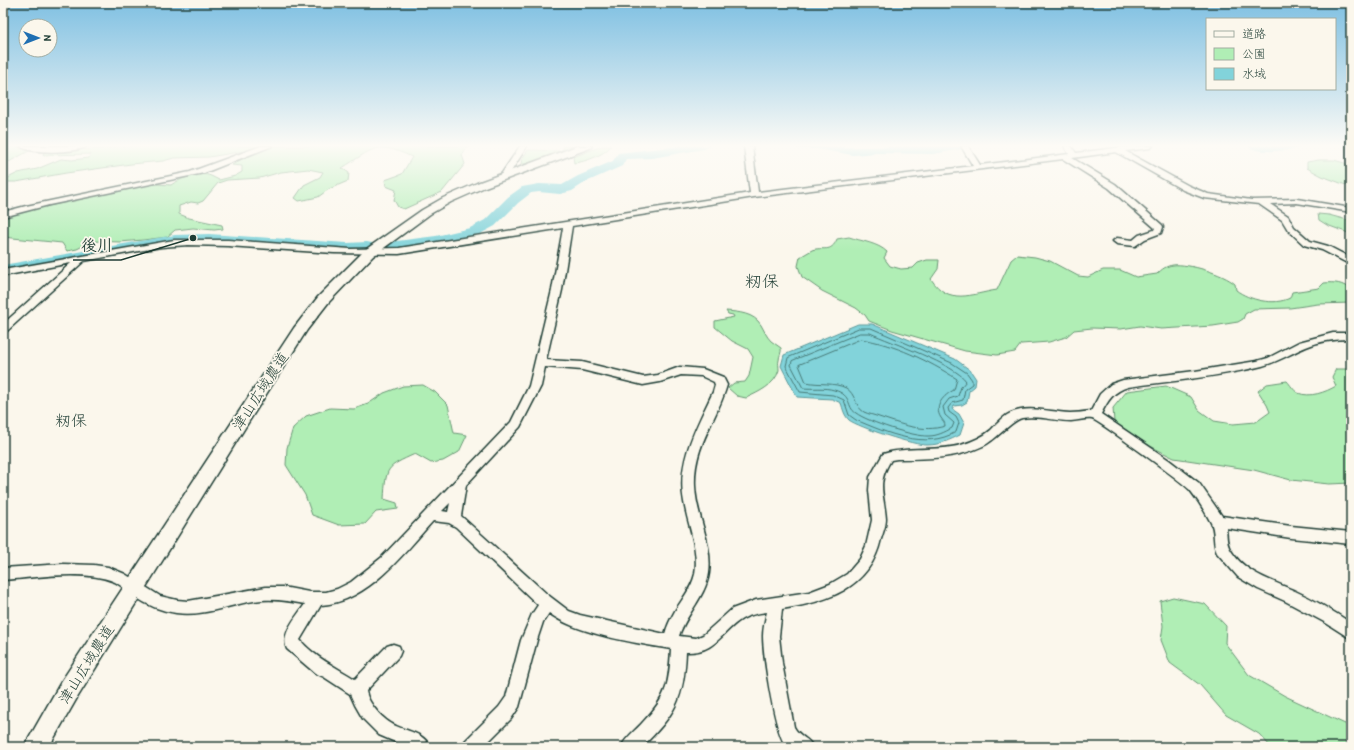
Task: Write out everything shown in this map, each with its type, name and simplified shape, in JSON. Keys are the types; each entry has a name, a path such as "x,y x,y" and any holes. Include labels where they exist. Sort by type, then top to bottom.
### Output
{"street":[{"path":"3,215 56,202 157,181"},
{"name":"津山広域農道","path":"36,747 69,690 134,587 301,328 323,300 369,253 426,212 453,197 492,181"},
{"path":"752,181 754,195"},
{"path":"3,273 161,244 180,242 369,253 420,249 754,195 870,181"},
{"path":"1104,181 1112,186 1159,227 1158,231 1142,237 1136,243 1117,241"},
{"path":"1175,181 1198,193 1242,202 1283,200 1351,210"},
{"path":"1261,202 1285,218 1291,228 1306,243 1325,248 1351,262"},
{"path":"3,574 65,570 102,572 120,578 151,599 189,608 205,606 251,594 268,592 316,599 335,596 366,579 386,562 516,424 535,386 541,363 557,290 568,224"},
{"path":"3,329 82,258"},
{"path":"1095,415 1104,397 1115,387 1127,383 1257,364 1272,360 1303,344 1333,336 1351,336"},
{"path":"541,363 582,366 642,381 660,378 680,371 703,373 719,380 721,385 688,467 690,501 701,545 703,563 700,583 680,615 675,643 676,686 668,703 648,730 630,747"},
{"path":"429,516 454,518 547,603 564,616 579,622 638,636 675,643 696,645 708,640 737,614 756,607 810,598 835,588 852,578 866,563 874,546 878,531 875,490 876,477 881,466 888,457 897,454 934,454 962,449 979,443 994,434 1011,418 1022,414 1042,413 1070,417 1095,415 1186,478 1204,498 1218,521 1222,549 1244,572 1263,585 1290,596 1331,618 1351,632"},
{"path":"454,518 460,482"},
{"path":"1218,521 1291,532 1351,538"},
{"path":"316,599 312,609 294,633 291,641 292,644 321,668 357,688"},
{"path":"471,747 506,713 513,701 529,640 537,619 547,603"},
{"path":"776,604 772,643 774,663 786,728 791,739 800,746 804,747"},
{"path":"392,651 357,688 357,694 374,719 389,732 411,739 421,747"}],"green space":[{"path":"6,181 22,181 16,182"},
{"path":"177,181 224,181 218,183 203,201 198,203 191,202 179,206 179,214 189,218 222,225 223,229 214,230 193,228 175,230 167,237 120,242 93,241 77,249 67,251 62,243 3,237 3,218 26,211 143,185 171,185"},
{"path":"312,181 348,181 329,189 318,197 299,201 295,198 304,185"},
{"path":"385,181 451,181 442,192 404,209 398,207 394,200 396,190 386,186"},
{"path":"1335,181 1351,181 1351,187"},
{"path":"1318,214 1329,215 1351,221 1351,234 1327,225 1319,220"},
{"path":"849,237 874,244 883,249 887,252 884,258 890,266 901,269 913,268 918,263 927,260 939,260 938,269 931,279 945,293 953,295 961,296 997,290 1011,260 1017,255 1035,257 1050,261 1078,276 1088,277 1103,270 1120,270 1136,277 1157,274 1164,268 1171,265 1196,267 1230,280 1235,284 1236,290 1241,294 1269,302 1277,302 1290,298 1292,292 1319,288 1324,283 1342,284 1351,290 1351,303 1318,304 1290,308 1254,309 1245,314 1243,319 1238,322 1213,326 1161,329 1140,326 1121,329 1092,328 1074,330 1066,337 1049,342 1021,344 1015,352 997,355 965,351 892,330 869,321 865,315 856,308 822,291 802,277 798,266 800,257 812,250 829,248 835,244 837,239"},
{"path":"726,311 745,314 754,318 761,325 769,339 781,348 779,370 774,380 766,387 746,398 737,396 728,388 734,383 745,382 749,376 753,357 748,349 732,341 715,327 715,321 734,317"},
{"path":"1336,369 1351,369 1351,483 1329,484 1291,480 1254,470 1174,458 1150,446 1114,422 1113,408 1127,391 1166,386 1191,397 1199,410 1214,421 1233,424 1256,422 1270,412 1258,391 1267,384 1287,381 1298,393 1308,395 1318,394 1336,386 1332,377"},
{"path":"423,385 435,392 448,405 454,433 467,435 459,452 443,461 431,463 415,454 398,462 389,469 387,474 384,499 397,503 398,509 376,512 365,524 339,525 312,515 305,495 286,465 287,448 293,428 306,416 330,408 354,409 368,404 384,393 403,386"},
{"path":"1173,597 1205,604 1226,626 1225,643 1249,675 1285,696 1345,724 1351,725 1351,747 1271,747 1259,734 1226,715 1200,685 1170,663 1161,640 1163,626 1160,601"}],"water":[{"path":"858,324 872,324 955,359 970,370 976,379 975,386 969,391 967,402 962,405 954,406 952,409 959,414 964,423 960,435 936,444 928,445 911,442 887,436 854,423 846,416 841,403 832,399 797,397 781,366 784,355"}],"waterway":[{"path":"389,246 436,240 475,231 490,223 513,200 527,190 539,188 560,190 567,188 579,181"},
{"path":"3,270 175,239 209,238 347,247 367,246"}],"place":[{"name":"後川","path":"193,238"}],"district":[{"name":"籾保","path":"762,280"},
{"name":"籾保","path":"71,420"}]}
